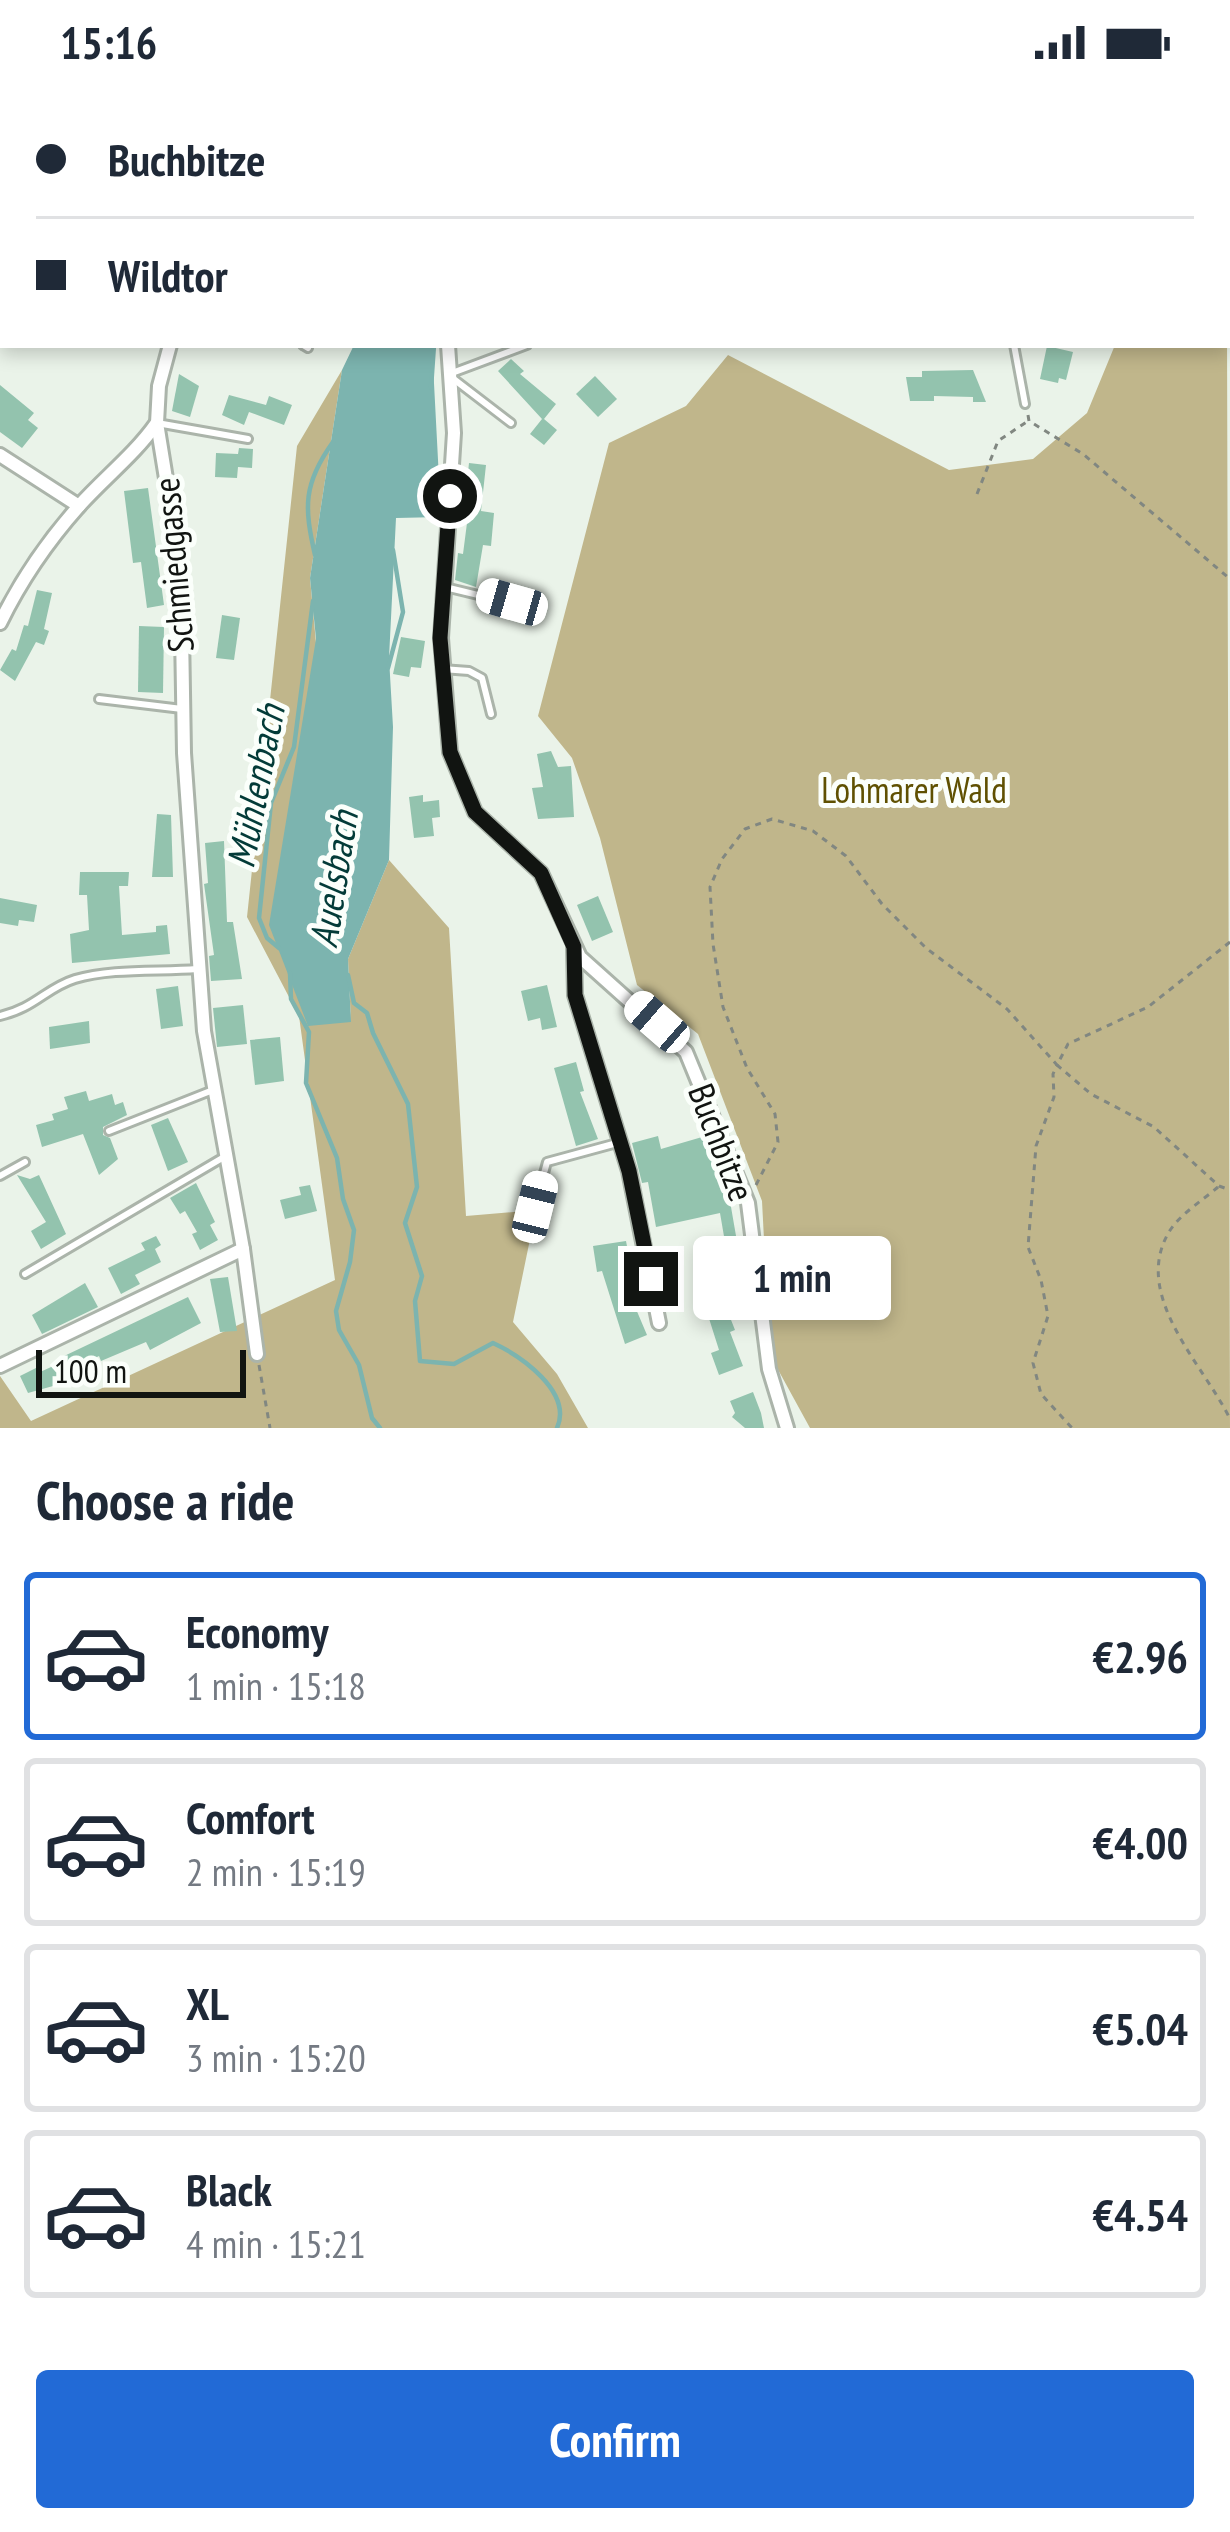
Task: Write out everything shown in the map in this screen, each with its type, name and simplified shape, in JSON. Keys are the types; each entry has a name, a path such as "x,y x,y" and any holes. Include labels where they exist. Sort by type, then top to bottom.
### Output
{"street":[{"name":"Schmiedgasse","path":"169,348 158,386 157,422 181,571 182,709 204,1031 257,1354"},
{"name":"Buchbitze","path":"448,348 454,434 442,586 442,669 445,725 462,788 475,812 541,873 580,957 686,1052 748,1203 769,1369 788,1428"},
{"path":"0,622 22,579 80,506 157,422"},
{"path":"0,455 80,506"},
{"path":"574,947 575,995 621,1142 644,1234 659,1323"},
{"path":"0,1366 243,1249"}],"lane":[{"path":"448,375 519,348"},
{"path":"1015,348 1025,404"},
{"path":"448,375 511,423"},
{"name":"Schmiedgasse","path":"157,422 248,439"},
{"path":"442,586 512,602"},
{"path":"442,669 469,670 482,678 491,714"},
{"name":"Schmiedgasse","path":"99,699 182,709"},
{"path":"0,1016 22,1010 82,977 201,969"},
{"path":"110,1131 213,1090"},
{"path":"535,1207 547,1162 621,1142"},
{"path":"25,1274 224,1157"},
{"path":"0,1176 25,1162"}],"path":[{"path":"1025,404 1029,421 1083,454 1230,579"},
{"path":"977,494 998,441 1029,421"},
{"path":"748,1203 778,1142 775,1114 747,1068 723,1007 710,887 722,859 745,829 772,819 813,831 846,856 882,904 926,948 1007,1009 1057,1065 1091,1094 1154,1127 1219,1186 1230,1190"},
{"path":"1072,1428 1041,1394 1033,1363 1048,1316 1028,1247 1036,1146 1054,1097 1053,1074 1067,1044 1148,1007 1230,942"},
{"path":"1219,1186 1170,1231 1160,1258 1158,1283 1173,1324 1230,1419"},
{"path":"257,1354 270,1428"}],"green space":[{"name":"Lohmarer Wald","path":"1114,348 1227,348 1230,1428 810,1428 770,1355 762,1201 698,1034 637,985 600,838 572,758 538,716 609,443 686,406 728,355 949,470 1033,459 1087,413"},
{"path":"342,370 310,578 351,1022 348,959 389,860 449,928 466,1216 536,1210 513,1322 557,1374 588,1428 0,1428 0,1376 31,1421 335,1280 299,1016 247,917 297,446"}],"water":[{"path":"353,348 432,348 441,517 396,518 389,658 393,727 389,860 348,959 351,1022 308,1026 269,925 316,639 310,578 342,370"}],"building":[{"path":"1047,348 1073,352 1066,380 1040,379"},
{"path":"511,359 524,371 520,374 556,404 544,419 557,430 544,445 530,434 542,419 498,371"},
{"path":"973,370 986,402 934,396 934,401 910,401 906,377 922,377 922,371"},
{"path":"179,374 199,386 190,417 172,411"},
{"path":"595,376 617,399 598,417 576,394"},
{"path":"0,385 34,413 28,420 38,428 22,448 0,432"},
{"path":"229,395 266,405 269,396 292,405 284,425 249,412 244,425 222,415"},
{"path":"239,448 253,449 252,468 238,467 237,478 215,477 216,453 238,454"},
{"path":"469,463 486,465 481,511 494,513 491,546 483,545 476,587 455,580 471,492 466,491"},
{"path":"148,488 164,605 147,608 141,562 133,563 124,491"},
{"path":"37,590 52,593 44,629 49,631 44,645 36,642 15,681 0,670 12,649 16,651 24,625 28,626"},
{"path":"222,615 240,618 234,660 216,658"},
{"path":"139,626 164,627 163,693 138,692"},
{"path":"401,637 425,641 421,668 411,667 409,677 393,674"},
{"path":"551,751 558,767 571,766 574,817 538,819 532,788 543,787 537,754"},
{"path":"423,795 423,802 439,800 440,817 432,818 434,836 414,838 409,797"},
{"path":"157,814 171,815 173,877 152,877"},
{"path":"224,841 227,922 233,922 242,979 211,981 209,956 214,955 204,884 208,883 205,843"},
{"path":"80,872 129,872 128,886 119,886 122,935 156,932 156,926 167,925 170,954 72,963 70,934 89,930 87,895 79,895"},
{"path":"598,896 613,932 592,941 577,905"},
{"path":"0,898 37,905 34,922 0,923"},
{"path":"547,985 557,1027 542,1030 540,1018 528,1021 521,991"},
{"path":"178,986 183,1026 161,1029 156,989"},
{"path":"243,1005 247,1044 217,1047 213,1008"},
{"path":"89,1021 90,1043 50,1049 49,1027"},
{"path":"280,1037 284,1081 255,1085 250,1040"},
{"path":"576,1062 584,1091 580,1092 598,1139 576,1146 554,1068"},
{"path":"86,1091 89,1101 112,1094 115,1105 123,1102 127,1115 103,1127 118,1159 99,1175 83,1134 42,1147 36,1125 68,1109 64,1097"},
{"path":"168,1118 188,1162 168,1171 151,1125"},
{"path":"709,1135 722,1179 726,1178 740,1259 722,1262 720,1249 726,1248 720,1213 656,1227 648,1182 642,1183 632,1143 658,1136 661,1149"},
{"path":"17,1175 30,1179 39,1175 66,1234 41,1249 31,1231 46,1222"},
{"path":"196,1183 215,1222 210,1225 218,1240 200,1250 192,1234 197,1232 185,1211 180,1214 170,1198"},
{"path":"310,1185 317,1211 285,1219 280,1200 301,1195 299,1187"},
{"path":"156,1236 161,1262 135,1275 140,1284 121,1294 108,1268 145,1250 141,1243"},
{"path":"626,1241 631,1267 627,1267 639,1300 633,1302 647,1335 625,1344 602,1271 597,1272 593,1246"},
{"path":"228,1277 237,1331 220,1332 210,1279"},
{"path":"722,1279 727,1294 722,1297 735,1330 730,1332 743,1366 719,1375 711,1353 719,1350 699,1287"},
{"path":"85,1283 98,1307 42,1334 32,1315"},
{"path":"188,1297 201,1323 150,1350 146,1342 101,1361 99,1356 67,1372 71,1381 28,1393 20,1376 62,1362 60,1358"},
{"path":"753,1392 764,1428 745,1428 732,1417 730,1401"}],"waterway":[{"name":"Auelsbach","path":"431,388 434,348"},
{"name":"Mühlenbach","path":"315,555 309,496 316,471 333,442"},
{"name":"Auelsbach","path":"388,668 403,612 393,550"},
{"name":"Mühlenbach","path":"279,948 267,938 259,918 271,803 294,747 313,601"},
{"name":"Mühlenbach","path":"290,973 291,999 309,1032 306,1083 337,1158 354,1230 336,1311 339,1330 359,1365 372,1418 380,1428"},
{"name":"Auelsbach","path":"348,975 354,1003 367,1013 408,1104 417,1187 405,1223 422,1276 415,1301 420,1361 454,1364 493,1343 542,1377 558,1401 557,1428"}],"route":[{"path":"450,496 440,638 450,752 475,812 541,873 574,947 575,995 629,1171 651,1279"}]}
